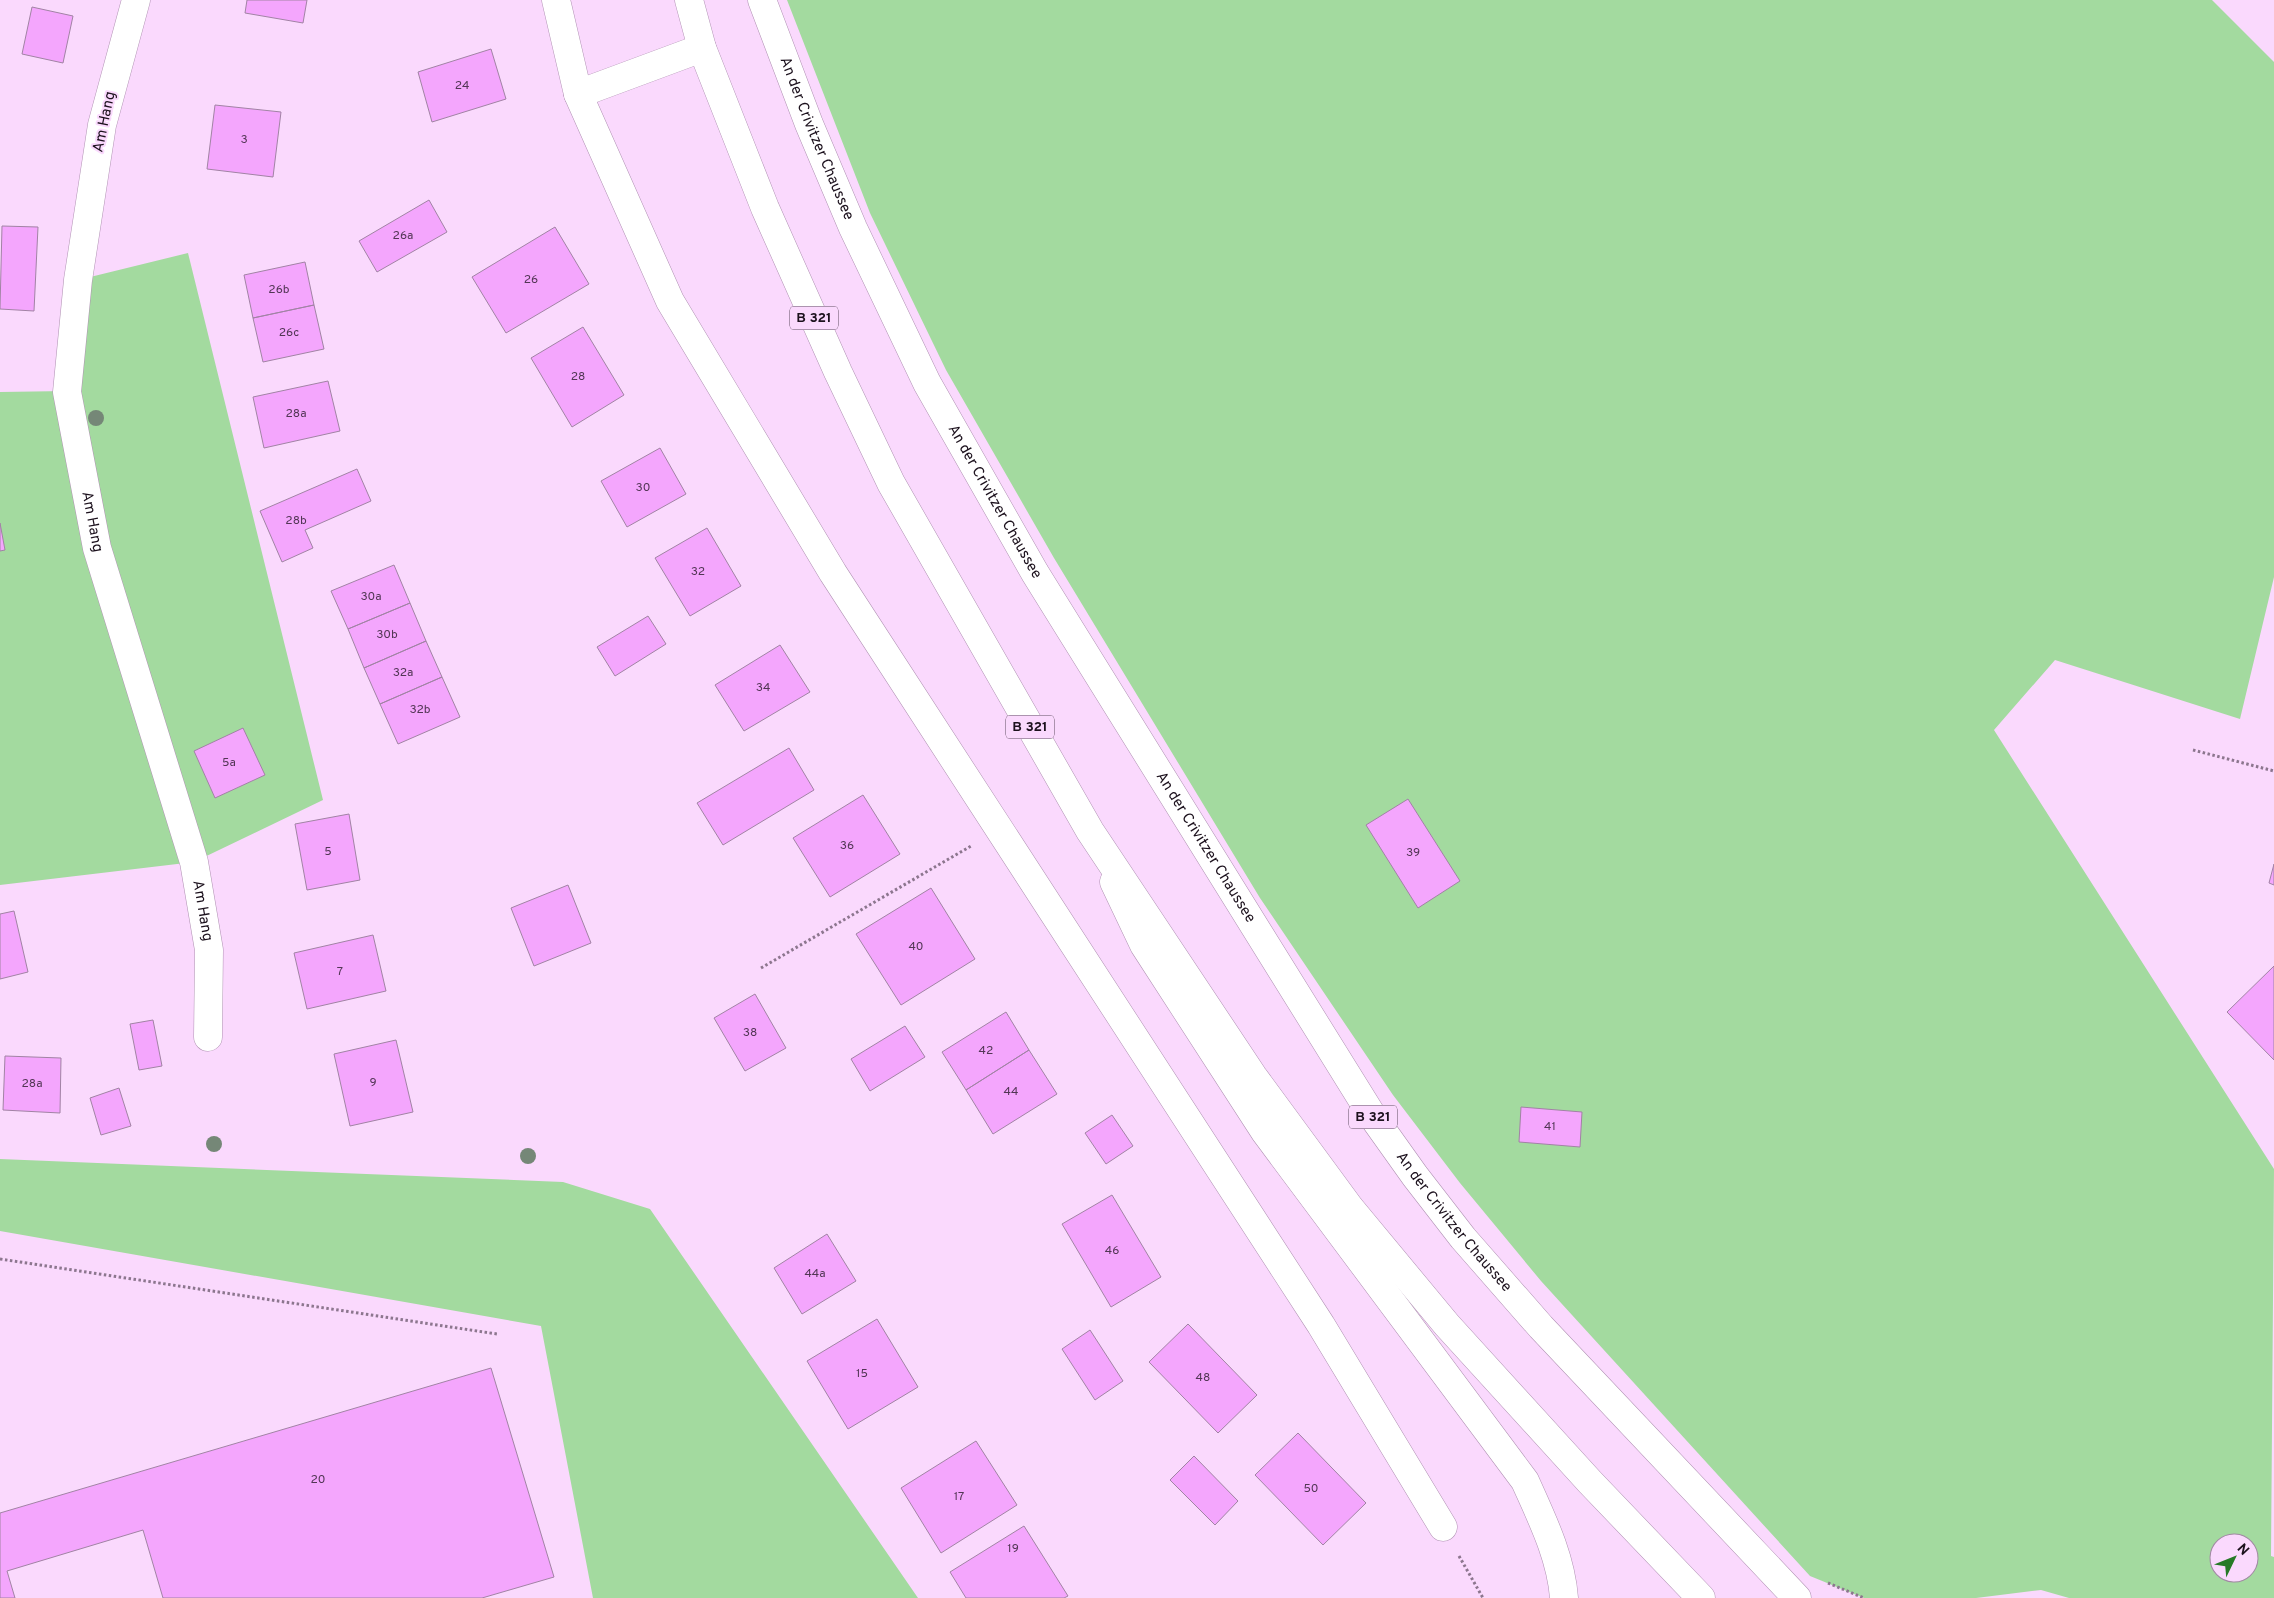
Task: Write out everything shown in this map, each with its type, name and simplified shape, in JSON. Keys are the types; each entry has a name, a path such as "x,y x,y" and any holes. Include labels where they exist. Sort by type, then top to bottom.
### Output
{"street":[{"name":"Am Hang","path":"136,0 102,126 78,280 67,392 97,548 194,862 209,950 208,1037"},
{"path":"556,0 578,94 670,302 833,573 1321,1324 1443,1527"},
{"name":"B 321","path":"689,0 702,48 765,208 838,372 891,483 1090,831 1253,1076 1350,1208 1453,1332 1590,1482 1701,1598"},
{"name":"An der Crivitzer Chaussee","path":"762,0 809,124 853,228 927,382 1035,573 1373,1117 1415,1176 1464,1238 1541,1327 1797,1598"},
{"path":"578,94 702,48"},
{"name":"B 321","path":"1090,831 1144,945 1265,1132 1525,1481 1546,1528 1562,1578 1564,1598"}],"path":[{"path":"2193,750 2274,772"},
{"path":"761,968 999,829"},
{"path":"0,1259 497,1334"},
{"path":"1443,1527 1483,1598"},
{"path":"1819,1580 1864,1598"}],"green space":[{"path":"787,0 2212,0 2274,62 2274,577 2240,719 2055,660 1994,730 2274,1169 2271,1556 2274,1557 2274,1598 2069,1598 2041,1590 1976,1598 1864,1598 1810,1576 1541,1281 1460,1183 1393,1095 1260,898 1054,558 946,370 870,213"},
{"path":"188,253 323,800 194,862 0,885 0,392 67,391 78,280"},
{"path":"0,1159 563,1182 650,1209 918,1598 593,1598 541,1326 0,1231"}],"building":[{"path":"247,0 307,0 303,23 245,13"},
{"path":"32,7 73,16 63,63 22,54"},
{"path":"491,49 506,99 432,122 418,72"},
{"path":"215,105 281,112 273,177 207,169"},
{"path":"429,200 447,232 377,272 359,241"},
{"path":"2,226 38,227 34,311 0,309"},
{"path":"555,227 589,284 506,333 472,277"},
{"path":"305,262 314,305 253,318 244,275"},
{"path":"314,305 324,349 263,362 253,318"},
{"path":"583,327 624,395 572,427 531,358"},
{"path":"328,381 340,431 264,448 253,397"},
{"path":"660,448 686,494 627,527 601,481"},
{"path":"357,469 371,501 305,530 313,548 282,562 260,511"},
{"path":"0,523 5,550 0,551"},
{"path":"707,528 741,586 690,616 655,558"},
{"path":"394,565 410,603 348,629 331,591"},
{"path":"410,603 426,641 364,668 348,629"},
{"path":"648,616 666,644 615,676 597,647"},
{"path":"426,641 442,677 380,704 364,668"},
{"path":"780,645 810,692 744,731 715,685"},
{"path":"442,677 460,717 398,744 380,704"},
{"path":"243,728 265,775 215,798 194,751"},
{"path":"789,748 814,790 723,845 697,803"},
{"path":"863,795 900,854 830,897 793,838"},
{"path":"1408,799 1460,881 1418,908 1366,825"},
{"path":"349,814 360,880 307,890 295,824"},
{"path":"2274,864 2274,885 2269,883"},
{"path":"568,885 591,943 534,966 511,908"},
{"path":"931,888 975,959 901,1005 856,934"},
{"path":"14,911 28,972 0,979 0,914"},
{"path":"373,935 386,991 307,1009 294,953"},
{"path":"2274,966 2274,1060 2227,1012"},
{"path":"755,994 786,1048 745,1071 714,1018"},
{"path":"1006,1012 1029,1050 966,1090 942,1052"},
{"path":"153,1020 162,1066 139,1070 130,1024"},
{"path":"905,1026 925,1057 870,1091 851,1059"},
{"path":"396,1040 413,1112 350,1126 334,1054"},
{"path":"1029,1050 1057,1094 993,1134 966,1090"},
{"path":"5,1056 61,1058 60,1113 3,1110"},
{"path":"119,1088 131,1126 101,1135 90,1098"},
{"path":"1521,1107 1582,1112 1580,1147 1519,1142"},
{"path":"1112,1115 1133,1146 1106,1164 1085,1133"},
{"path":"1112,1195 1161,1277 1111,1307 1062,1224"},
{"path":"827,1234 856,1281 802,1314 774,1268"},
{"path":"877,1319 918,1387 848,1429 807,1361"},
{"path":"1188,1324 1257,1395 1218,1433 1149,1362"},
{"path":"1090,1330 1123,1381 1095,1400 1062,1349"},
{"path":"491,1368 554,1577 482,1598 163,1598 143,1530 7,1571 15,1598 0,1598 0,1513"},
{"path":"1298,1433 1366,1503 1323,1545 1255,1475"},
{"path":"976,1441 1017,1505 941,1553 901,1488"},
{"path":"1194,1456 1238,1501 1215,1525 1170,1480"},
{"path":"1024,1526 1068,1596 1064,1598 966,1598 950,1572"}]}
